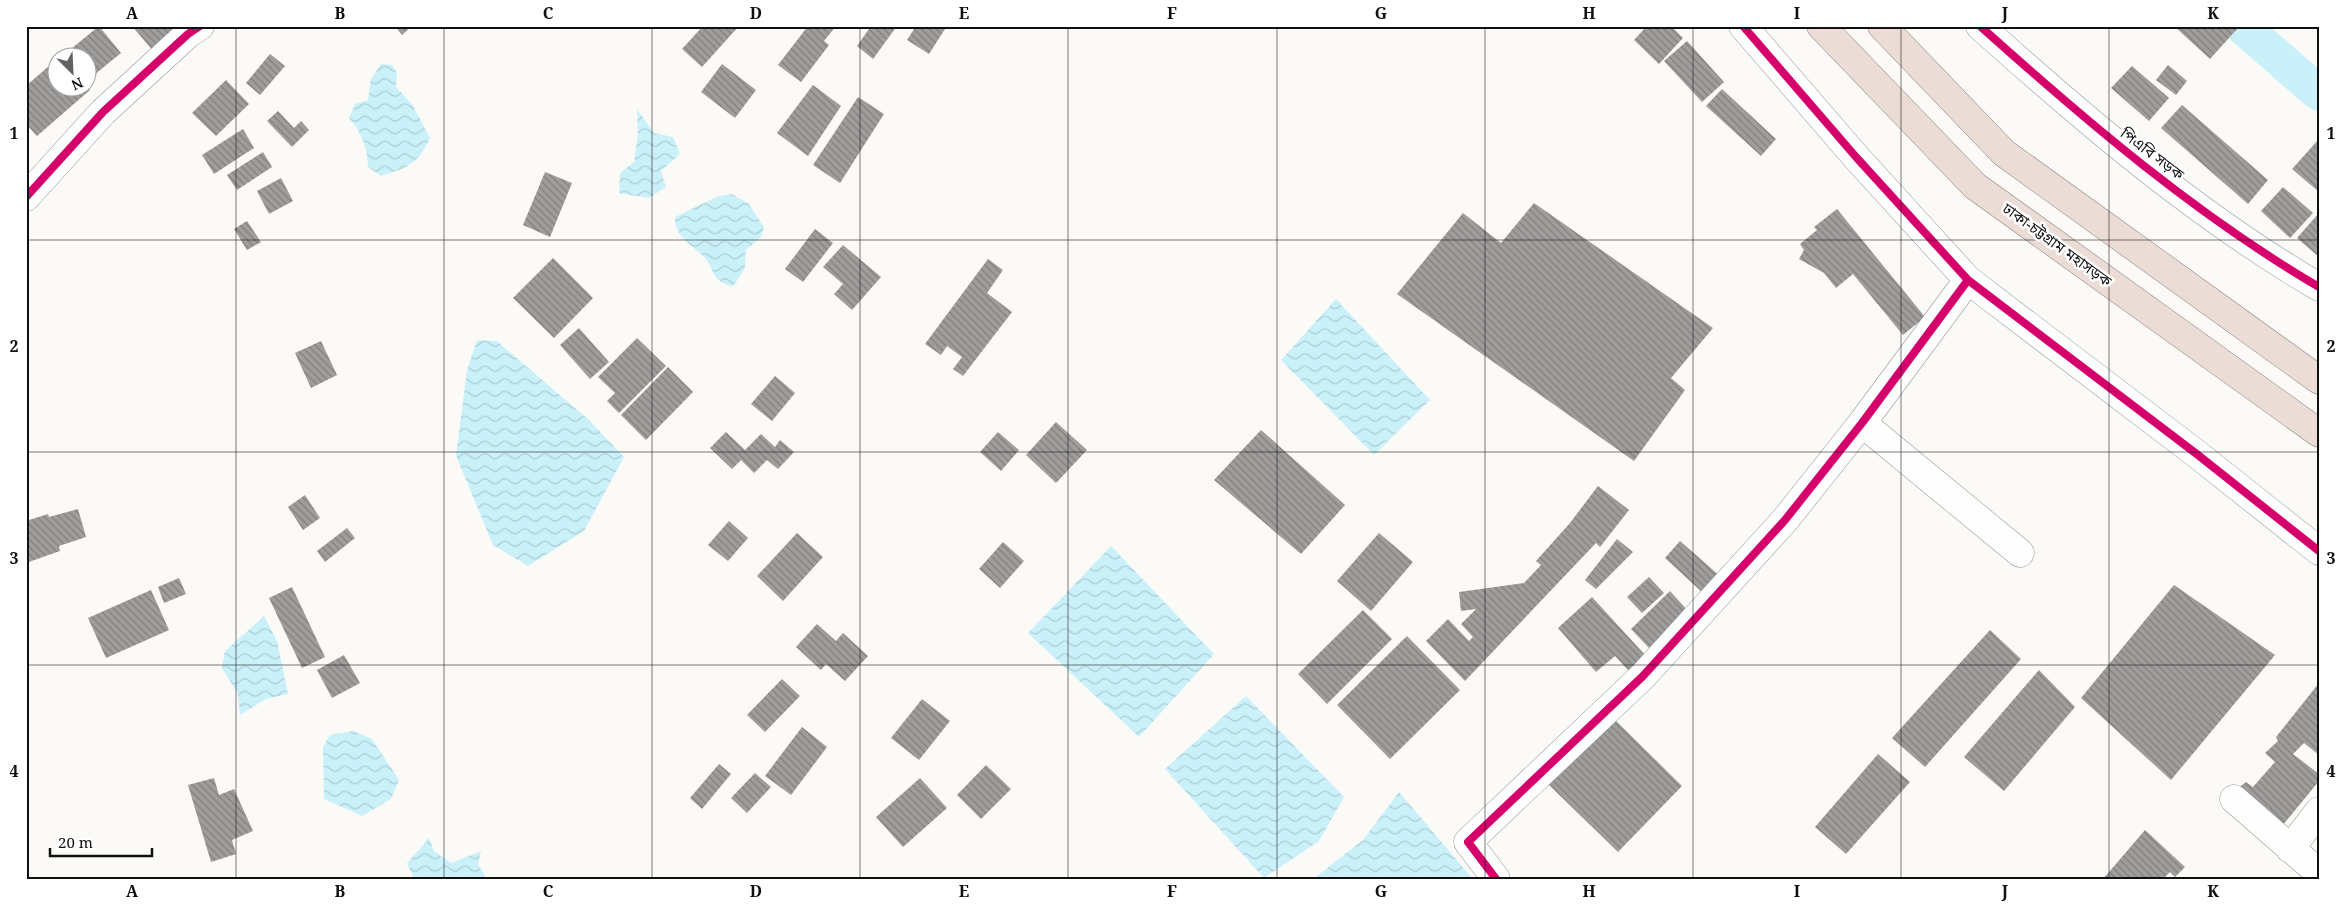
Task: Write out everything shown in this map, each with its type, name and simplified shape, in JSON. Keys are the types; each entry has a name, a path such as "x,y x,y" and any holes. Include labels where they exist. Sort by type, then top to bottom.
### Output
{"highway":[{"name":"ঢাকা-চট্টগ্রাম মহাসড়ক","path":"1821,26 1975,186 2319,433"},
{"path":"1882,26 2004,153 2319,380"}],"street":[{"path":"26,198 103,112 188,34 200,26"},
{"path":"1743,26 1856,156 1968,280 2198,455 2319,552"},
{"name":"পিএবি সড়ক","path":"1980,26 2084,119 2274,261 2319,287"},
{"path":"1496,879 1468,842 1643,676 1785,520 1862,423 1968,280"},
{"path":"1862,423 2020,553"},
{"path":"2234,798 2319,873"},
{"path":"2290,849 2319,810"}],"water":[{"path":"381,64 392,65 397,73 396,87 412,104 430,138 421,154 411,164 381,176 368,167 363,141 349,118 355,104 368,100 371,79"},
{"path":"637,109 654,133 673,137 680,154 661,171 666,187 649,198 619,193 620,173 634,162 638,133"},
{"path":"731,194 748,203 764,227 761,237 746,250 745,268 733,287 720,281 714,275 704,257 685,240 678,230 675,217 716,197"},
{"path":"1336,299 1430,400 1374,455 1281,360"},
{"path":"477,340 497,341 589,420 624,457 584,531 528,566 493,545 456,456 467,370"},
{"path":"1111,546 1214,654 1139,737 1028,633"},
{"path":"264,616 277,641 288,694 266,699 240,715 238,694 222,668 225,651"},
{"path":"1246,696 1344,797 1319,841 1264,878 1165,769"},
{"path":"353,731 372,739 399,780 391,799 362,816 324,799 323,747 330,735"},
{"path":"1399,792 1473,879 1313,879 1363,840"},
{"path":"429,838 434,851 451,863 481,851 478,864 487,879 414,879 407,863"}],"building":[{"path":"99,26 121,53 98,72 98,48 72,48"},
{"path":"132,26 184,26 154,52"},
{"path":"395,26 412,26 402,35"},
{"path":"703,26 739,26 702,67 682,49"},
{"path":"808,26 836,26 824,41 829,45 801,82 778,65"},
{"path":"871,26 897,26 873,59 857,46"},
{"path":"916,26 941,26 945,29 929,54 907,40"},
{"path":"1647,26 1671,26 1683,38 1659,64 1634,40"},
{"path":"2174,26 2235,26 2238,28 2210,59"},
{"path":"1687,41 1724,82 1702,102 1664,61"},
{"path":"270,54 285,66 260,95 246,83"},
{"path":"722,64 756,90 735,118 701,92"},
{"path":"2168,65 2187,81 2176,95 2156,80"},
{"path":"2132,66 2169,98 2149,121 2111,88"},
{"path":"48,67 48,98 81,98 37,136 26,124 26,86"},
{"path":"226,80 249,104 216,136 192,113"},
{"path":"813,85 841,106 808,156 777,133"},
{"path":"1722,89 1776,139 1761,156 1706,106"},
{"path":"858,97 884,114 840,183 813,165"},
{"path":"2182,105 2268,180 2248,204 2161,128"},
{"path":"278,111 294,128 301,121 309,130 292,147 267,121"},
{"path":"243,129 254,148 214,174 202,155"},
{"path":"2319,139 2319,192 2292,169"},
{"path":"263,152 272,167 237,190 227,175"},
{"path":"545,172 572,183 550,237 523,225"},
{"path":"281,178 293,201 269,214 257,191"},
{"path":"2283,187 2313,213 2290,238 2261,211"},
{"path":"1534,203 1713,328 1671,378 1685,390 1634,461 1397,294 1463,213 1501,243"},
{"path":"1837,209 1925,317 1903,335 1853,274 1836,288 1824,273 1799,259 1804,250 1800,244 1817,230 1814,227"},
{"path":"2319,213 2319,257 2297,238"},
{"path":"247,221 261,242 247,250 234,229"},
{"path":"815,229 833,243 803,282 785,269"},
{"path":"843,245 881,277 852,310 834,294 843,284 823,267"},
{"path":"553,258 593,298 554,338 513,298"},
{"path":"988,259 1003,270 987,293 1012,312 963,376 953,369 962,357 947,346 941,355 925,344"},
{"path":"579,328 609,362 590,379 560,345"},
{"path":"637,338 666,366 619,413 607,401 615,393 598,377"},
{"path":"321,341 337,375 311,388 295,353"},
{"path":"668,367 693,392 646,440 621,415"},
{"path":"775,376 795,393 772,421 751,404"},
{"path":"1056,422 1087,450 1056,483 1026,455"},
{"path":"1261,430 1345,505 1301,554 1214,480"},
{"path":"726,432 745,450 761,434 775,447 780,440 794,452 778,469 767,460 754,473 741,460 732,469 710,448"},
{"path":"998,432 1019,450 1001,471 980,452"},
{"path":"1598,486 1629,510 1600,547 1596,543 1465,681 1426,641 1448,619 1469,641 1473,637 1461,624 1476,609 1461,611 1459,592 1524,583 1541,565 1536,561 1570,523"},
{"path":"305,495 320,518 303,530 288,507"},
{"path":"78,509 86,537 59,546 60,551 26,563 26,521 48,514 49,517"},
{"path":"729,521 748,538 728,561 708,545"},
{"path":"347,528 355,538 325,562 317,551"},
{"path":"797,533 823,557 783,601 757,576"},
{"path":"1379,533 1413,562 1371,611 1337,581"},
{"path":"1617,539 1633,552 1596,589 1585,580"},
{"path":"1680,541 1721,577 1704,594 1665,558"},
{"path":"1003,542 1024,561 1000,588 979,569"},
{"path":"1649,577 1664,593 1642,613 1627,597"},
{"path":"179,578 186,594 164,603 158,587"},
{"path":"2174,585 2275,655 2171,780 2081,698"},
{"path":"292,587 325,657 302,668 269,598"},
{"path":"151,590 169,630 106,658 88,618"},
{"path":"1670,591 1689,612 1649,648 1631,629"},
{"path":"1592,597 1647,657 1630,672 1615,656 1596,672 1558,628"},
{"path":"1363,610 1392,639 1327,704 1298,674"},
{"path":"817,624 836,641 843,633 868,656 845,681 826,664 821,670 796,647"},
{"path":"1990,630 2021,659 1925,767 1892,738"},
{"path":"1407,636 1460,690 1390,759 1337,705"},
{"path":"344,655 360,683 332,698 317,670"},
{"path":"2039,670 2075,707 2004,791 1964,757"},
{"path":"782,679 800,696 765,732 747,715"},
{"path":"2319,683 2319,755 2304,743 2293,754 2319,774 2319,781 2282,826 2238,788 2246,782 2253,787 2275,762 2265,753 2278,741 2276,737"},
{"path":"922,699 950,721 919,760 891,738"},
{"path":"1610,715 1682,786 1618,852 1545,781"},
{"path":"802,727 827,747 791,795 765,776"},
{"path":"1878,754 1910,782 1846,854 1815,827"},
{"path":"719,764 731,774 702,809 690,798"},
{"path":"986,765 1011,789 981,819 957,795"},
{"path":"755,773 771,787 747,813 731,798"},
{"path":"214,778 219,795 234,789 253,831 232,840 236,854 211,862 188,785"},
{"path":"920,778 947,808 903,847 876,817"},
{"path":"2145,830 2185,867 2175,877 2170,872 2163,879 2103,879"}],"waterway":[{"path":"2242,26 2319,93"}],"cycle path":[{"path":"26,197 103,112 188,34 200,26"},
{"path":"1743,26 1856,157 1968,280 2198,455 2319,551"},
{"path":"1980,26 2060,97 2143,165 2229,229 2319,287"},
{"path":"1496,879 1468,842 1643,676 1785,520 1862,423 1968,280"}]}
